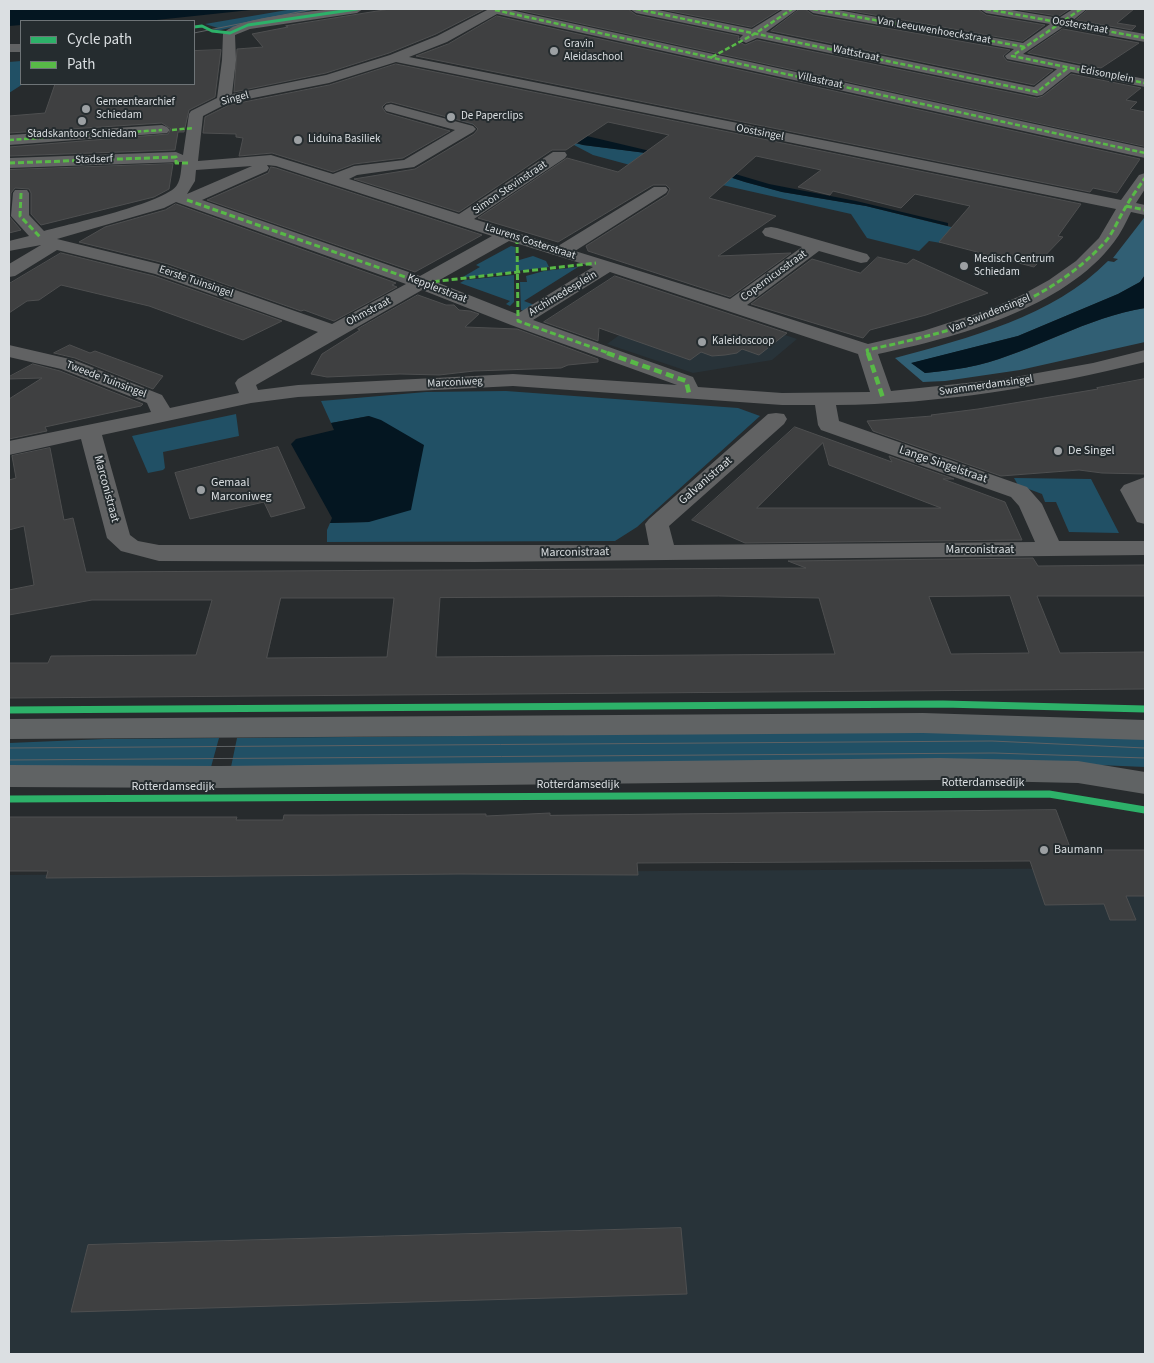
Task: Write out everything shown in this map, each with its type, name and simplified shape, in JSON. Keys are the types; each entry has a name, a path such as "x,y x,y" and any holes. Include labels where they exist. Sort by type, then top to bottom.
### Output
{"main road":[{"path":"9,729 923,723 1145,730"},
{"name":"Rotterdamsedijk","path":"9,776 220,777 940,769 1078,772 1145,782"}],"street":[{"path":"224,100 230,36 248,25 357,9"},
{"name":"Villastraat","path":"496,9 1145,153"},
{"name":"Singel","path":"181,198 187,181 183,162 194,128 196,114 224,100 328,79 394,58 442,39 496,9"},
{"name":"Wattstraat","path":"636,9 1037,92 1068,67"},
{"path":"712,57 756,33 792,9"},
{"name":"Van Leeuwenhoeckstraat","path":"813,9 1025,47"},
{"name":"Oosterstraat","path":"986,9 1145,38"},
{"path":"1025,47 1081,9"},
{"name":"Edisonplein","path":"1025,47 1012,56 1145,83"},
{"name":"Oostsingel","path":"394,58 1145,210"},
{"path":"333,180 354,171 408,164 468,129 391,108"},
{"name":"Stadserf","path":"9,140 194,128"},
{"name":"Simon Stevinstraat","path":"461,220 559,155"},
{"name":"Stadserf","path":"9,163 176,157 183,162"},
{"path":"9,246 48,241 125,214 181,198 265,166 271,160"},
{"name":"Laurens Costerstraat","path":"183,162 271,160 866,350"},
{"name":"Van Swindensingel","path":"866,350 942,333 1035,296 1064,280 1088,260 1106,241 1145,178"},
{"path":"560,252 660,190"},
{"path":"21,193 20,216 48,241"},
{"name":"Kepplerstraat","path":"181,198 422,283 518,321 686,381 690,393"},
{"path":"771,232 861,258"},
{"name":"Ohmstraat","path":"250,397 245,383 334,331 507,235"},
{"path":"9,272 48,241"},
{"name":"Eerste Tuinsingel","path":"48,241 161,270 334,331"},
{"name":"Copernicusstraat","path":"732,307 816,245"},
{"name":"Archimedesplein","path":"518,321 616,269"},
{"path":"866,350 884,398"},
{"name":"Tweede Tuinsingel","path":"9,351 67,364 155,399 164,415"},
{"name":"Swammerdamsingel","path":"824,399 884,398 1004,385 1093,369 1145,356"},
{"name":"Marconiweg","path":"9,448 250,397 298,391 513,380 782,399 824,399"},
{"name":"Lange Singelstraat","path":"824,399 829,425 1018,492 1030,504 1050,549"},
{"name":"Galvanistraat","path":"663,552 657,524 776,420"},
{"name":"Marconistraat","path":"90,431 119,538 130,546 143,550 183,554 1145,548"},
{"path":"1145,484 1132,490 1145,517"}],"shaded area":[{"path":"9,9 260,9 156,20 20,20 20,25 9,26"},
{"path":"293,9 318,9 216,31 214,30 218,28 205,24"},
{"path":"20,61 21,85 9,93 9,62"},
{"path":"386,99 583,145 646,153 782,192 866,206 959,229 941,243 929,241 919,251 867,238 851,214 678,175 667,175 593,155 574,145 482,127"},
{"path":"456,105 688,160 769,184 856,201 948,223 948,226 866,206 782,192 646,153 583,145"},
{"path":"1144,218 1145,275 1140,282 1118,294 1018,336 912,363 925,373 978,365 999,359 1102,319 1145,308 1145,342 1020,370 945,381 923,382 895,358 1008,323 1062,297 1108,261 1114,262 1118,259 1113,258"},
{"path":"511,246 515,247 516,261 533,256 546,261 549,267 461,278 480,267 476,265"},
{"path":"578,267 524,301 537,306 526,312 521,310 520,282 527,282 526,276 544,271"},
{"path":"514,275 514,302 510,306 506,304 510,301 460,283 465,280"},
{"path":"1145,275 1145,308 1123,312 1081,326 999,359 978,365 925,373 911,363 1018,336 1118,294 1140,282"},
{"name":"Kaleidoscoop","path":"714,311 797,339 772,360 693,373 607,344 644,317"},
{"path":"506,391 738,408 760,416 637,527 615,541 327,542 327,530 330,523 369,522 369,416 331,423 321,401 426,392"},
{"path":"236,414 239,436 163,452 165,468 163,470 148,473 132,436"},
{"path":"369,416 381,420 424,445 411,510 369,522 330,523 332,518 291,444 296,439 334,430 331,423"},
{"path":"1014,478 1091,479 1119,533 1069,532 1056,502 1045,502 1042,494 1018,485"},
{"path":"1003,731 1145,735 1145,767 1028,762 231,767 237,738"},
{"path":"219,738 211,767 9,769 9,743 105,739"},
{"path":"1145,868 1145,1354 9,1354 9,875"}],"building":[{"path":"390,9 485,9 436,34 389,53 326,73 234,92 237,49 263,47 252,34 288,27 286,26"},
{"path":"514,9 628,9 636,15 739,36 738,41 745,45 757,40 1037,98 1043,96 1071,74 1141,88 1126,100 1137,102 1130,109 1145,112 1145,146"},
{"path":"661,9 781,9 752,27"},
{"path":"800,9 805,9 813,15 1010,50 1003,56 1007,61 1053,70 1034,85 771,31"},
{"path":"841,9 978,9 986,15 1045,25 1023,41"},
{"path":"1015,9 1070,9 1059,16"},
{"path":"1089,9 1134,9 1117,23 1136,26 1132,30 1076,20"},
{"path":"497,16 1140,159 1117,193 1093,188 1090,192 416,56 448,44"},
{"path":"1063,29 1139,43 1101,68 1028,53"},
{"path":"221,50 215,97 189,110 184,132 178,132 175,150 9,156 9,147 168,134 171,129 162,123 9,133 9,116 45,113 55,85 195,85 195,51"},
{"path":"396,64 1081,204 1058,236 1063,237 1034,267 939,242 970,206 915,194 901,208 833,191 830,195 798,187 821,170 756,156 709,198 776,216 718,256 791,253 730,297 588,251 586,246 667,195 670,189 666,185 653,185 558,242 478,218 567,158 618,172 669,135 608,122 566,150 552,150 459,212 354,179 415,169 474,134 478,129 473,124 391,102 386,103 382,107 386,113 450,131 403,158 354,164 333,172 272,153 239,156 243,138 236,137 236,134 203,133 205,117 229,105 329,85"},
{"path":"173,164 169,189 154,197 41,225 31,214 31,193 29,189 15,188 11,193 9,216 9,170"},
{"path":"271,167 482,235 415,272 207,200 268,173"},
{"path":"176,204 396,283 392,285 397,287 334,321 168,264 79,242 105,227 165,210"},
{"path":"9,216 21,230 9,233"},
{"path":"61,253 154,276 282,321 243,340 149,306 61,285 39,300 27,301 9,313 9,284"},
{"path":"878,257 907,264 913,259 988,293 926,315 870,330 863,338 751,304 812,259 860,273"},
{"path":"615,276 787,333 759,355 742,349 737,353 712,356 701,352 690,360 599,328 598,341 544,322"},
{"path":"418,295 446,305 454,305 459,310 479,314 465,327 517,329 598,359 598,362 568,365 561,368 474,371 439,375 400,374 327,377 311,374 322,354 360,330 358,329"},
{"path":"70,345 90,353 95,351 163,376 153,389 75,358 54,353"},
{"path":"33,364 60,371 143,404 45,427 47,431 9,439 9,399 42,378 9,379 9,377"},
{"path":"1145,379 1145,474 1102,473 1079,470 1001,476 873,431 867,421 932,416 1098,389"},
{"path":"795,427 892,462 889,456 954,479 943,479 1005,502 1022,540 745,543 692,520","holes":["823,443 829,465 941,508 757,508"]},
{"name":"Gemaal Marconiweg","path":"278,447 305,508 271,517 264,502 190,519 175,473"},
{"path":"50,448 64,520 73,518 86,572 806,568 788,561 1033,558 1038,566 1145,565 1145,596 1037,596 1060,653 1145,652 1145,689 9,698 9,663 48,663 51,656 196,655 212,600 92,600 9,615 9,590 34,585 24,526 9,530 9,480 16,478 12,456","holes":["719,596 819,598 835,654 436,657 440,598","1010,596 1029,653 951,654 929,597","281,598 394,598 387,657 267,658"]},
{"path":"1056,810 1071,850 1145,850 1145,896 1126,896 1136,920 1110,920 1104,904 1045,905 1030,861 637,863 638,875 459,874 46,878 48,871 9,871 9,817 237,817 236,820 283,820 284,815 486,814 486,816 550,813 550,815"},
{"path":"681,1228 687,1294 71,1312 88,1245"}],"tram line":[{"path":"195,33 313,9"},
{"path":"9,49 20,49"},
{"path":"9,748 992,741 1145,748"},
{"path":"9,760 994,753 1145,758"}],"marked path":[{"path":"636,9 1037,92 1069,67"},
{"path":"712,57 756,33 792,9"},
{"path":"813,9 1025,47"},
{"path":"986,9 1145,38"},
{"path":"1081,9 1012,56 1145,83"},
{"path":"495,10 1145,153"},
{"path":"172,130 194,128"},
{"path":"9,140 162,130"},
{"path":"9,163 176,157 176,159"},
{"path":"176,160 176,163 189,163"},
{"path":"883,398 867,350 898,344 963,326 995,314 1056,284 1082,264 1105,242 1123,210 1145,178"},
{"path":"21,193 20,216 41,238"},
{"path":"187,200 422,283 596,263"},
{"path":"1126,206 1145,210"},
{"path":"517,238 518,321 686,381 689,393"}],"cycle path":[{"path":"195,27 202,26 212,31 230,33 248,25 357,9"},
{"path":"9,710 943,704 1145,709"},
{"path":"9,799 1049,794 1145,810"}],"place":[{"name":"Gravin Aleidaschool","path":"554,51"},
{"name":"Gemeentearchief Schiedam","path":"86,109"},
{"name":"De Paperclips","path":"451,117"},
{"name":"Stadskantoor Schiedam","path":"82,121"},
{"name":"Liduina Basiliek","path":"298,140"},
{"name":"Medisch Centrum Schiedam","path":"964,266"},
{"name":"Kaleidoscoop","path":"702,342"},
{"name":"De Singel","path":"1058,451"},
{"name":"Gemaal Marconiweg","path":"201,490"},
{"name":"Baumann","path":"1044,850"}]}
